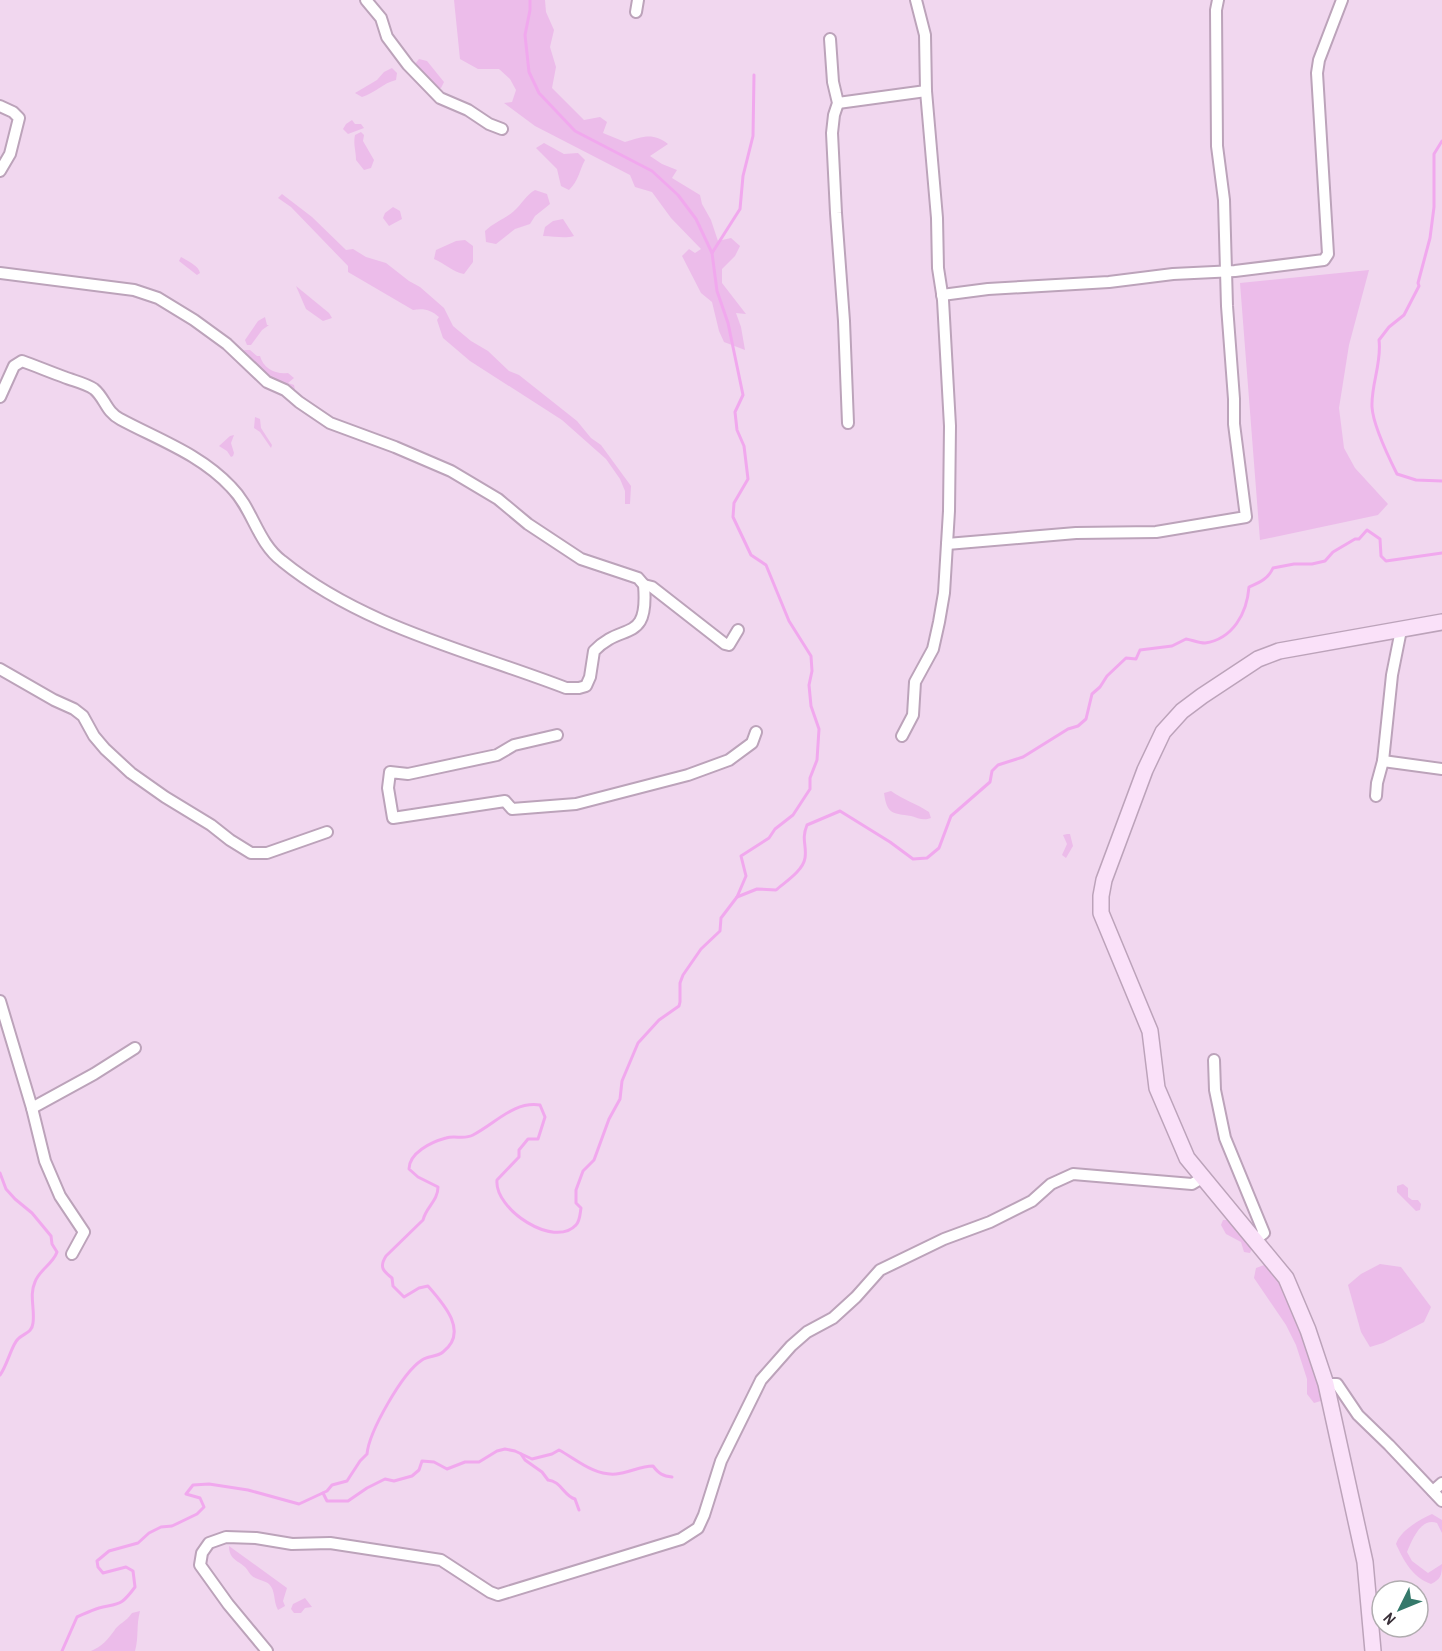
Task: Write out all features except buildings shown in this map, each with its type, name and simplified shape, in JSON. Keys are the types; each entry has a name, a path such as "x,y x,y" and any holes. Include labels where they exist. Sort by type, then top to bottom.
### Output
{"street":[{"path":"366,0 381,18 387,37 408,65 440,98 502,129"},
{"path":"636,12 638,0"},
{"path":"902,736 913,715 915,682 933,649 944,593 950,426 942,294 938,268 937,218 926,91 925,35 916,0"},
{"path":"947,544 1076,533 1156,532 1246,517 1234,424 1224,200 1217,146 1215,56 1218,0"},
{"path":"942,294 1109,282 1324,260 1328,254 1317,73 1319,60 1342,0"},
{"path":"830,39 833,82 838,103 832,133 848,423"},
{"path":"838,103 926,91"},
{"path":"0,106 13,112 19,118 10,154 0,171"},
{"path":"0,273 134,290 158,298 227,344 267,382 285,390 298,402 330,423 451,471 498,499 528,524 581,559 638,578 644,585 652,587 725,644 729,645 738,630"},
{"path":"0,397 14,366 22,361 91,387 103,399 108,410 119,419 185,451 217,473 247,507 269,549 281,561 321,588 356,610 394,626 566,688 586,686 590,677 594,651 601,644 635,628 642,616 645,602 644,585"},
{"path":"1373,1651 1365,1562 1326,1384 1308,1330 1286,1278 1187,1158 1157,1088 1150,1031 1101,913 1101,897 1104,880 1145,770 1163,732 1182,711 1258,659 1279,651 1442,622"},
{"path":"1376,796 1383,761 1392,675 1401,630"},
{"path":"0,669 74,709 83,716 94,736 105,749 131,772 251,853 267,852 327,832"},
{"path":"557,735 514,745 497,755 408,774 390,772 387,788 393,819 505,801 512,809 576,804 688,775 729,760 752,743 756,732"},
{"path":"1383,761 1442,769"},
{"path":"0,1001 32,1108 45,1161 60,1196 84,1232 72,1254"},
{"path":"32,1108 135,1048"},
{"path":"1214,1060 1215,1090 1225,1138 1264,1233 1255,1240"},
{"path":"267,1651 228,1604 200,1565 202,1553 209,1543 226,1537 256,1538 292,1544 330,1543 441,1560 498,1595 681,1539 698,1528 721,1461 761,1380 791,1346 807,1332 834,1318 880,1270 944,1239 990,1222 1032,1201 1051,1184 1073,1174 1192,1184 1202,1178"},
{"path":"1326,1384 1337,1384 1358,1415 1389,1444 1442,1501"},
{"path":"1433,1491 1442,1483"}],"shaded area":[{"path":"454,0 545,0 546,12 554,30 550,47 556,67 552,88 584,120 600,117 607,122 603,133 625,142 642,137 652,137 668,144 650,156 677,170 672,178 700,195 718,241 731,238 740,246 735,256 722,269 722,283 746,314 736,313 745,350 724,342 712,302 701,293 682,256 689,249 695,253 701,249 671,218 652,192 635,187 630,175 535,126 504,103 512,102 516,90 510,79 499,69 478,69 460,59"},
{"path":"419,59 427,61 444,82 441,88 434,88 415,64"},
{"path":"392,68 397,73 396,80 362,97 355,93 377,80 384,72"},
{"path":"352,120 364,128 348,134 343,129"},
{"path":"361,132 364,135 363,141 374,160 371,168 364,170 356,160 354,144 355,135"},
{"path":"544,143 564,154 578,153 585,160 577,179 569,190 561,186 557,169 536,148"},
{"path":"535,190 547,194 550,204 535,216 530,224 515,229 496,244 486,242 485,231 514,211"},
{"path":"282,194 312,217 346,250 353,249 366,257 386,263 420,287 444,308 453,326 577,421 591,438 601,445 631,486 630,504 625,504 625,491 620,479 606,459 562,420 470,361 443,338 437,320 439,317 424,309 413,310 348,272 348,266 291,207 278,198"},
{"path":"393,207 400,211 402,219 389,226 383,218 385,213"},
{"path":"563,219 574,236 543,236 545,227 553,221"},
{"path":"465,240 473,246 473,262 464,274 434,259 436,250 456,241"},
{"path":"181,257 195,266 200,273 197,275 179,261"},
{"path":"1369,270 1349,345 1339,408 1344,448 1355,468 1388,504 1378,515 1260,540 1240,283"},
{"path":"296,286 332,318 323,321 306,309"},
{"path":"265,317 269,325 262,330 251,345 247,345 245,340 258,321"},
{"path":"250,350 260,356 271,370 288,373 294,378 288,383 294,385 295,390 278,384 269,377 242,351"},
{"path":"255,417 260,419 261,428 272,445 271,448 260,432 254,428"},
{"path":"234,435 231,443 234,453 231,457 219,446"},
{"path":"891,791 929,812 931,818 921,819 892,812 887,805 884,793"},
{"path":"1070,834 1073,846 1066,858 1062,855 1067,844 1063,835"},
{"path":"1403,1184 1408,1188 1408,1197 1418,1200 1421,1204 1420,1210 1416,1211 1397,1192 1397,1186"},
{"path":"1223,1220 1229,1220 1252,1248 1250,1253 1244,1252 1241,1242 1226,1234 1221,1225"},
{"path":"1267,1264 1280,1276 1295,1308 1324,1400 1314,1403 1307,1394 1307,1379 1296,1345 1286,1325 1254,1278 1256,1268"},
{"path":"1380,1264 1401,1267 1431,1307 1424,1322 1383,1343 1370,1347 1361,1332 1348,1285 1361,1274"},
{"path":"1432,1514 1442,1520 1442,1533 1437,1523 1426,1523 1418,1531 1407,1552 1412,1561 1428,1573 1442,1564 1440,1576 1431,1584 1430,1579 1422,1579 1414,1573 1396,1544 1406,1530"},
{"path":"229,1546 287,1588 283,1601 285,1606 278,1610 271,1587 253,1577 234,1559 230,1554"},
{"path":"305,1598 312,1607 305,1608 301,1613 294,1613 291,1609 293,1604"},
{"path":"140,1611 135,1651 91,1651 99,1647 132,1613"}],"waterway":[{"path":"62,1651 77,1617 120,1603 135,1587 133,1571 126,1567 103,1573 98,1567 97,1561 109,1551 138,1543 149,1533 161,1527 172,1526 197,1514 204,1507 200,1498 186,1494 193,1485 209,1484 248,1490 299,1504 327,1491 332,1485 347,1481 367,1454 380,1418 405,1377 422,1360 441,1354 450,1344 454,1336 451,1318 428,1286 419,1288 404,1297 393,1286 392,1278 382,1266 386,1256 423,1220 437,1192 438,1187 418,1177 409,1169 417,1153 428,1145 449,1137 473,1135 522,1106 540,1105 545,1117 538,1139 528,1139 519,1150 519,1157 497,1180 499,1191 505,1203 515,1213 541,1229 554,1232 566,1231 576,1225 581,1208 576,1203 576,1190 583,1171 594,1160 609,1119 620,1099 622,1081 638,1043 659,1020 679,1006 680,983 683,975 701,949 720,931 721,918 737,897 746,876 741,856 769,838 775,829 793,815 810,789 810,778 817,760 819,729 811,706 809,685 812,671 811,656 789,621 766,565 751,555 733,517 734,503 748,479 744,446 737,430 735,412 743,395 728,323 717,291 712,253 696,219 678,195 652,171 575,131 539,93 529,72 525,35 530,0"},
{"path":"712,253 740,209 743,176 753,136 754,75"},
{"path":"1442,141 1434,154 1434,207 1430,238 1419,286 1404,315 1389,327 1379,340 1380,349 1372,407 1378,431 1397,474 1416,480 1442,481"},
{"path":"737,897 757,889 776,890 789,880 804,863 804,835 807,825 840,811 913,859 927,858 939,848 951,816 990,782 992,771 998,765 1023,757 1068,729 1078,726 1086,719 1092,694 1126,658 1136,659 1140,650 1172,646 1186,639 1205,643 1223,636 1231,630 1242,615 1249,587 1266,578 1273,568 1325,561 1333,552 1359,539 1367,530 1380,539 1381,556 1386,561 1442,553"},
{"path":"0,1173 6,1189 32,1213 51,1236 52,1244 57,1252 33,1287 32,1326 16,1342 0,1375"},
{"path":"323,1493 327,1501 348,1501 385,1479 394,1481 412,1476 419,1470 422,1461 434,1462 447,1469 465,1462 479,1462 505,1449 532,1459 559,1450 586,1466 608,1474 653,1466 661,1474 672,1477"},
{"path":"521,1454 548,1480 556,1483 575,1499 579,1510"}]}
